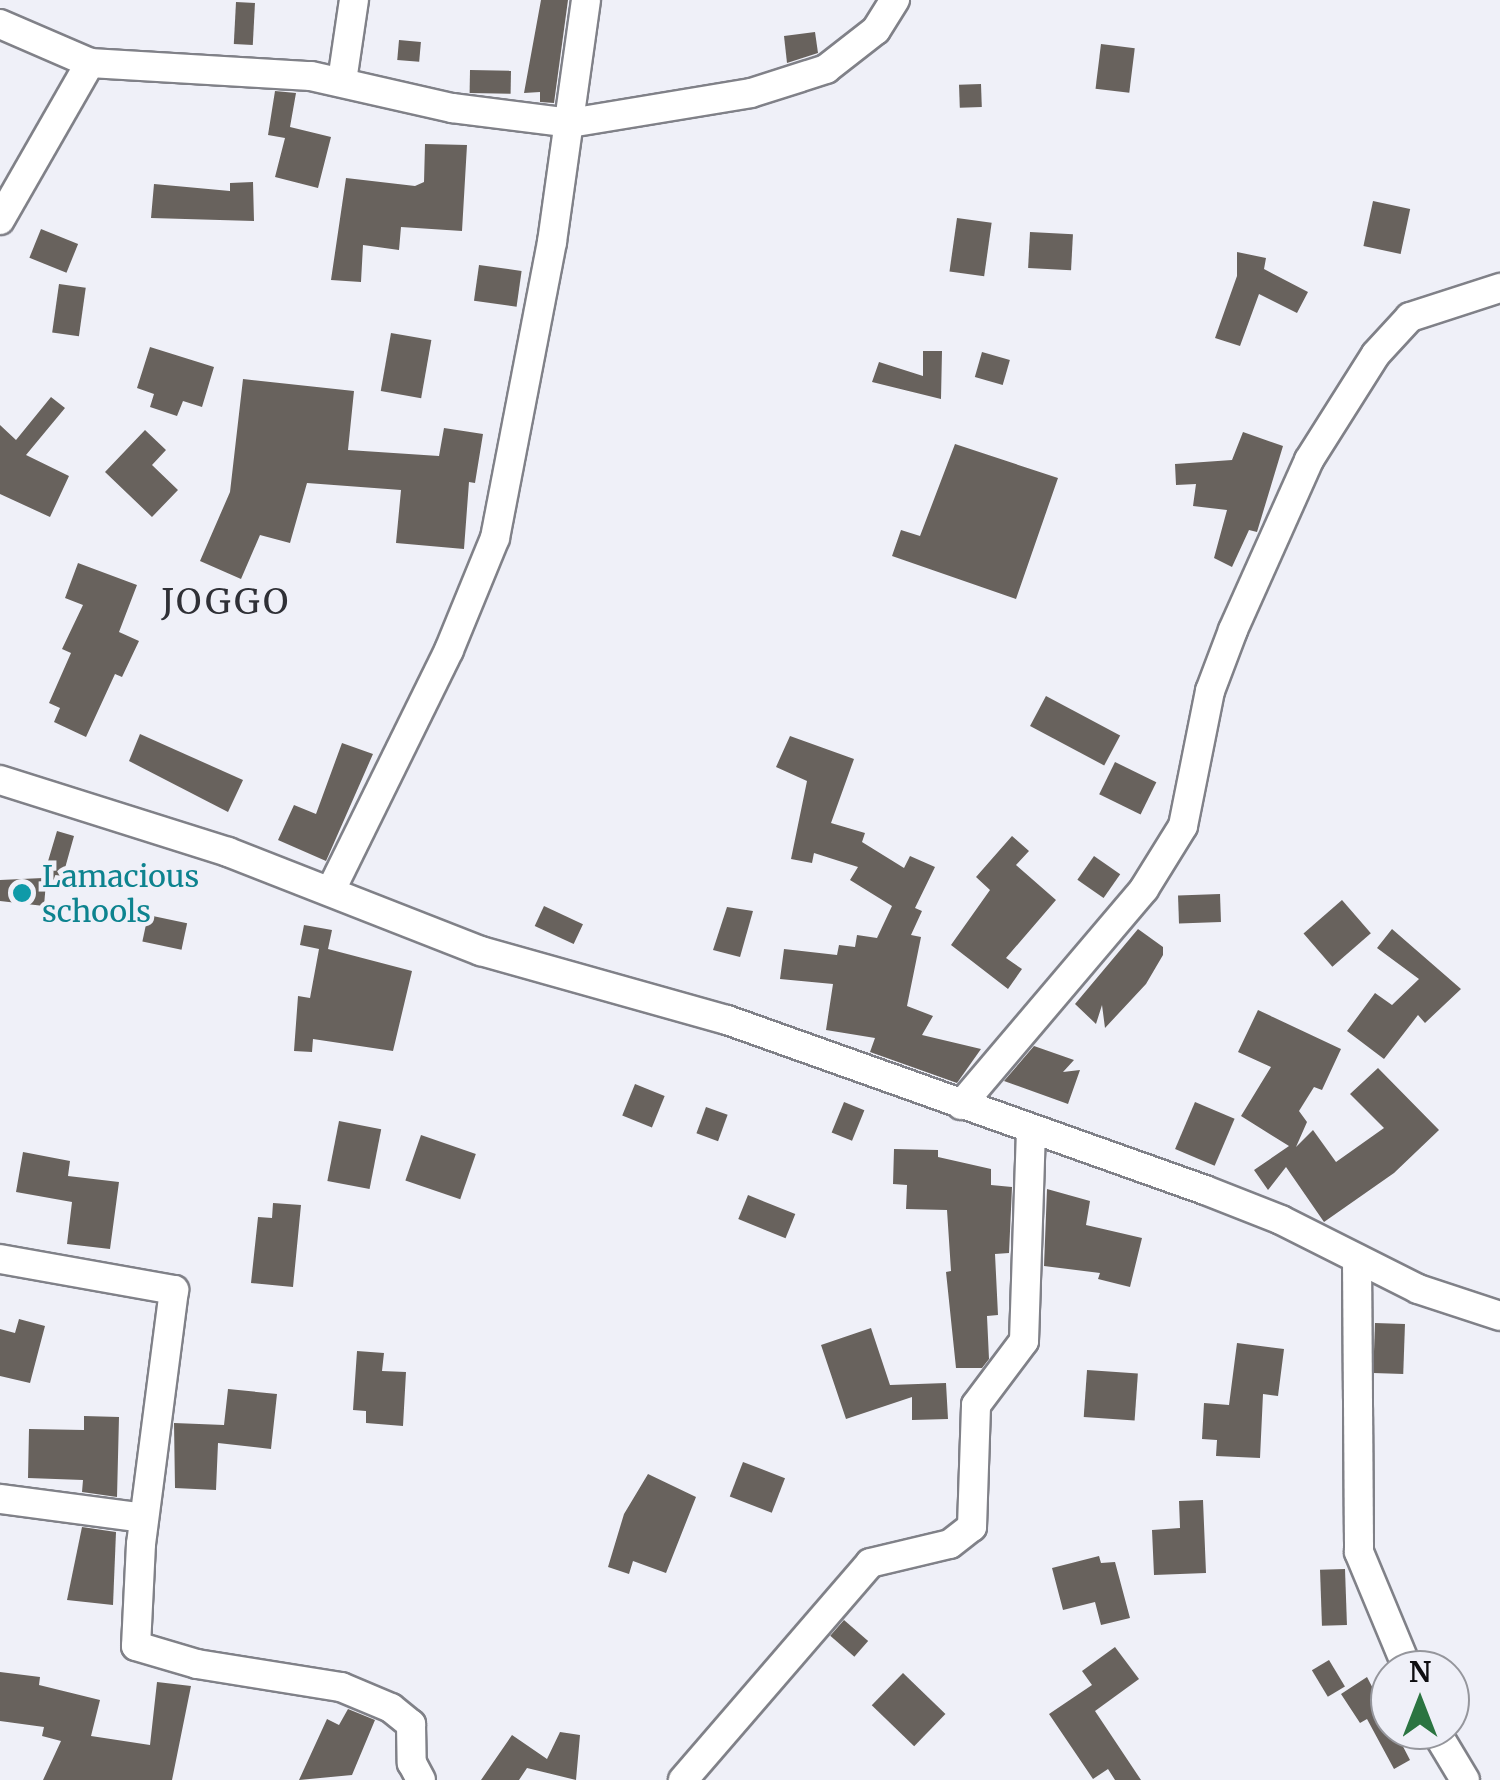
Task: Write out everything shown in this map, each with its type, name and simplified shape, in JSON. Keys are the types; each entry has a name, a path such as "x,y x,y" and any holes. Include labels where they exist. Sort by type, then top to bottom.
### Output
{"street":[{"path":"342,81 354,0"},
{"path":"331,890 449,650 495,538 570,122 586,0"},
{"path":"0,24 90,63 342,81 452,108 570,122 751,93 826,69 876,30 895,0"},
{"path":"0,220 90,63"},
{"path":"961,1104 1144,889 1183,826 1210,691 1233,630 1309,460 1376,354 1410,317 1500,288"},
{"path":"0,780 331,890 481,952 728,1020 1281,1220 1357,1259 1500,1316"},
{"path":"683,1780 870,1562 950,1544 972,1527 976,1406 1024,1341 1031,1132"},
{"path":"0,1259 173,1287 144,1518 132,1636 136,1646 197,1664 341,1688 392,1708 411,1724 412,1762 421,1780"},
{"path":"1357,1259 1359,1552 1400,1650"},
{"path":"0,1499 144,1518"},
{"path":"1447,1750 1465,1780"}],"building":[{"path":"541,0 568,0 554,103 540,102 540,92 524,93"},
{"path":"236,2 255,3 253,45 234,44"},
{"path":"815,32 818,53 787,63 784,36"},
{"path":"399,40 421,42 419,62 397,60"},
{"path":"1101,44 1135,48 1129,93 1096,89"},
{"path":"470,70 511,71 511,94 470,93"},
{"path":"981,84 982,107 960,108 959,85"},
{"path":"275,91 296,93 290,127 331,137 318,188 275,177 285,138 268,135"},
{"path":"425,144 467,145 462,231 401,227 399,250 363,245 361,282 331,280 346,178 415,186 424,182"},
{"path":"253,182 254,221 151,218 154,184 230,191 230,183"},
{"path":"1373,201 1410,209 1401,254 1363,246"},
{"path":"957,218 992,223 984,276 949,271"},
{"path":"41,229 78,244 66,273 29,258"},
{"path":"1030,232 1073,234 1071,270 1028,268"},
{"path":"1237,252 1266,258 1264,269 1308,292 1297,313 1259,294 1240,346 1215,338 1237,276"},
{"path":"479,265 522,271 517,307 474,301"},
{"path":"59,284 86,288 79,336 52,333"},
{"path":"391,333 431,340 421,398 381,391"},
{"path":"150,347 214,367 202,407 183,401 177,416 150,407 154,394 137,388"},
{"path":"923,351 942,351 941,399 872,382 879,362 923,376"},
{"path":"982,352 1010,360 1003,385 975,377"},
{"path":"243,379 354,391 348,450 439,456 444,428 483,434 475,483 469,482 464,549 396,543 401,490 307,483 290,543 260,535 241,579 200,561 230,492"},
{"path":"51,397 65,408 26,455 69,476 50,517 0,494 0,425 16,440"},
{"path":"145,430 166,450 152,465 178,490 152,517 105,472"},
{"path":"1243,432 1283,446 1257,532 1249,530 1232,567 1214,558 1227,510 1193,506 1196,484 1176,485 1175,464 1232,460"},
{"path":"955,444 1058,478 1016,599 892,556 901,530 920,536"},
{"path":"78,563 137,585 119,632 139,641 122,677 115,674 86,737 54,722 60,708 49,703 71,653 62,649 83,605 65,598"},
{"path":"1046,696 1120,735 1104,765 1030,726"},
{"path":"140,734 243,780 228,812 129,761"},
{"path":"790,736 854,759 831,823 865,833 862,842 904,868 910,856 935,867 915,908 922,911 911,935 921,937 907,1006 933,1016 922,1035 981,1049 957,1083 870,1052 875,1038 826,1030 833,984 780,979 784,949 837,955 839,945 855,947 857,935 877,938 892,906 850,880 858,867 814,853 812,863 791,859 807,781 776,767"},
{"path":"342,743 373,754 326,861 278,840 294,805 316,814"},
{"path":"1115,762 1156,782 1141,815 1099,794"},
{"path":"57,831 74,836 60,886 46,882 44,906 0,901 0,880 43,878"},
{"path":"1012,836 1029,851 1016,865 1056,900 1006,958 1022,969 1008,989 951,945 990,890 976,877"},
{"path":"1094,856 1120,874 1104,898 1077,880"},
{"path":"1220,894 1221,922 1179,923 1178,895"},
{"path":"1342,900 1371,933 1332,967 1304,933"},
{"path":"544,906 583,924 574,944 535,926"},
{"path":"727,907 753,911 740,957 713,950"},
{"path":"148,915 187,923 182,950 142,941"},
{"path":"304,925 332,930 328,949 412,971 393,1051 313,1039 312,1052 294,1051 298,996 310,998 319,949 300,945"},
{"path":"1138,929 1163,947 1163,955 1146,984 1105,1028 1102,1005 1096,1024 1075,1004"},
{"path":"1392,929 1461,989 1425,1023 1418,1015 1384,1059 1347,1031 1375,993 1392,1005 1419,979 1377,948"},
{"path":"1258,1010 1341,1049 1322,1090 1314,1087 1299,1111 1307,1122 1296,1147 1313,1130 1336,1162 1384,1128 1350,1094 1378,1068 1439,1130 1394,1173 1324,1222 1286,1167 1268,1190 1254,1170 1289,1146 1241,1116 1271,1067 1238,1052"},
{"path":"1034,1046 1074,1060 1063,1072 1080,1070 1068,1104 1004,1081"},
{"path":"635,1084 665,1096 652,1128 622,1116"},
{"path":"844,1102 864,1110 852,1141 832,1133"},
{"path":"1195,1102 1235,1119 1215,1166 1175,1149"},
{"path":"706,1107 728,1115 718,1141 696,1133"},
{"path":"339,1121 381,1129 370,1189 327,1181"},
{"path":"421,1135 476,1154 460,1199 405,1180"},
{"path":"894,1149 938,1150 938,1157 991,1169 991,1185 1012,1187 1009,1253 995,1254 998,1315 987,1316 989,1359 982,1368 956,1368 946,1272 951,1271 947,1210 906,1209 907,1185 893,1184"},
{"path":"23,1152 70,1161 68,1176 119,1182 110,1249 67,1244 72,1202 16,1192"},
{"path":"1047,1189 1090,1201 1086,1225 1142,1238 1130,1287 1098,1279 1100,1273 1044,1266"},
{"path":"748,1195 795,1214 786,1238 738,1219"},
{"path":"273,1203 301,1205 293,1287 251,1283 258,1217 272,1218"},
{"path":"19,1319 45,1326 30,1383 0,1376 0,1329 15,1333"},
{"path":"1375,1323 1405,1324 1403,1374 1373,1373"},
{"path":"871,1328 890,1385 946,1383 948,1419 912,1420 912,1397 846,1419 821,1345"},
{"path":"1237,1343 1284,1349 1278,1396 1263,1394 1260,1458 1216,1456 1217,1440 1202,1439 1204,1403 1229,1405"},
{"path":"357,1351 384,1353 382,1371 406,1372 403,1426 366,1423 366,1411 353,1410"},
{"path":"1087,1370 1138,1374 1135,1420 1084,1417"},
{"path":"228,1389 277,1394 271,1449 218,1443 216,1490 175,1488 174,1423 224,1425"},
{"path":"84,1416 119,1417 117,1497 82,1492 83,1480 28,1478 29,1429 84,1430"},
{"path":"743,1462 785,1478 772,1513 730,1497"},
{"path":"648,1474 696,1497 666,1573 633,1561 629,1574 608,1567 624,1514"},
{"path":"1203,1500 1206,1573 1154,1575 1152,1530 1180,1528 1179,1501"},
{"path":"82,1527 116,1532 113,1605 67,1600"},
{"path":"1099,1556 1101,1563 1115,1562 1130,1618 1101,1625 1095,1602 1063,1610 1052,1568"},
{"path":"1345,1569 1347,1625 1322,1626 1320,1570"},
{"path":"844,1620 868,1641 854,1657 830,1636"},
{"path":"1115,1647 1139,1679 1095,1711 1141,1780 1115,1780 1108,1769 1093,1779 1049,1714 1092,1685 1082,1671"},
{"path":"1329,1660 1345,1687 1328,1697 1312,1670"},
{"path":"0,1672 40,1677 39,1685 100,1700 91,1736 150,1745 157,1682 191,1686 172,1780 43,1780 61,1741 42,1736 44,1727 0,1721"},
{"path":"903,1673 945,1714 914,1746 872,1705"},
{"path":"1367,1677 1370,1725 1367,1719 1360,1723 1341,1694"},
{"path":"348,1709 375,1720 352,1775 299,1780 327,1719 339,1725"},
{"path":"560,1732 580,1735 576,1780 527,1768 519,1780 481,1780 512,1735 547,1759"},
{"path":"1384,1750 1405,1750 1410,1760 1394,1769"}],"place":[{"name":"Lamacious schools","path":"22,893"}],"district":[{"name":"JOGGO","path":"226,602"}]}
